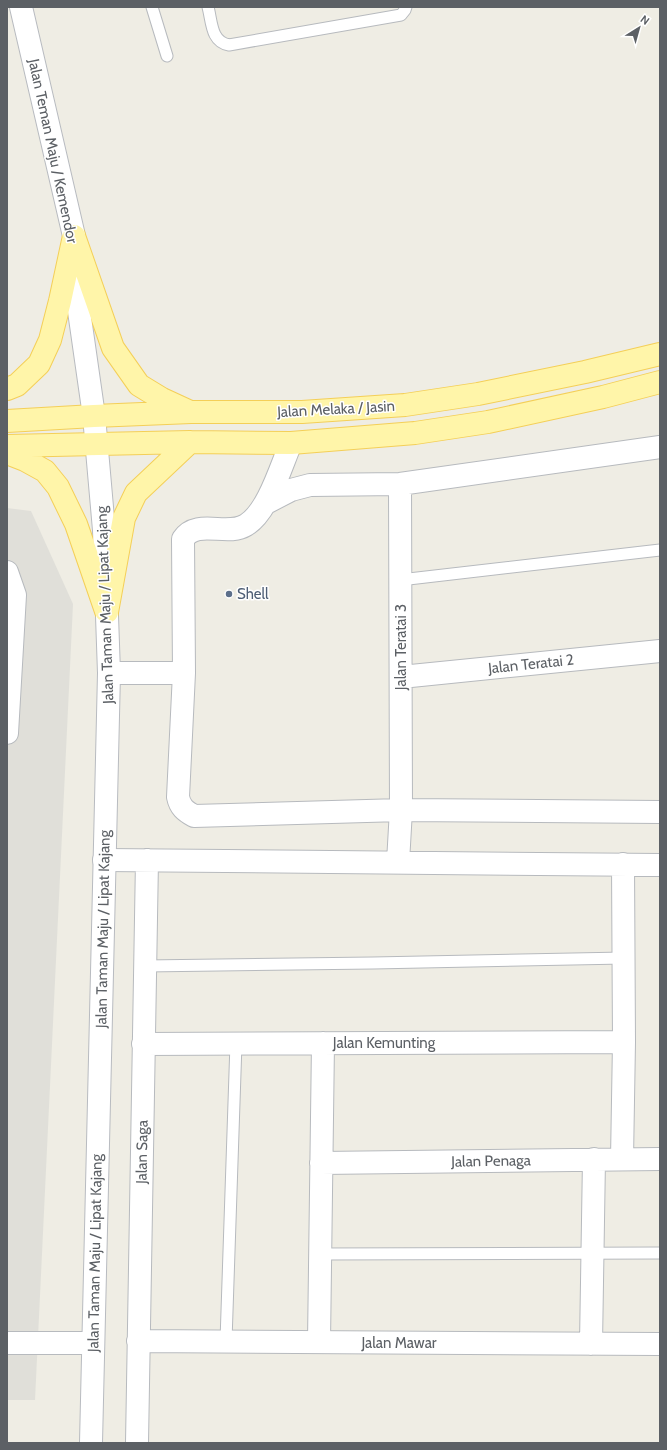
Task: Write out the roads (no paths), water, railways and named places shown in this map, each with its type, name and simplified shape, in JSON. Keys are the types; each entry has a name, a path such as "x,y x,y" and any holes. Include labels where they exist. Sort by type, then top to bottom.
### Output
{"main road":[{"path":"7,390 17,385 39,364 50,340 74,236"},
{"path":"74,236 113,348 139,385 167,402 191,412"},
{"name":"Jalan Melaka / Jasin","path":"7,421 191,412 302,412 405,405 478,394 585,372 660,354"},
{"name":"Jalan Melaka / Jasin","path":"190,442 291,443 415,433 488,422 603,397 660,382"},
{"path":"7,446 190,442"},
{"path":"107,612 124,518 136,493 190,442"},
{"path":"7,453 25,460 44,471 58,487 76,524 107,612"}],"street":[{"name":"Jalan Teman Maju / Kemendor","path":"21,7 74,236 79,311 94,416"},
{"name":"Jalan Taman Maju / Lipat Kajang","path":"91,1443 109,673 104,530 94,416"},
{"path":"291,443 266,503 246,526 232,529 192,530 186,534 183,539 184,673 178,797 182,809 194,816 401,810 660,812"},
{"path":"266,503 291,490 310,485 400,484 660,447"},
{"name":"Jalan Teratai 3","path":"398,862 401,810 400,484"},
{"path":"7,572 15,595 7,733"},
{"name":"Jalan Teratai 2","path":"401,677 660,650"},
{"path":"109,673 184,673"},
{"path":"104,860 660,865"},
{"name":"Jalan Saga","path":"137,1443 147,860"},
{"path":"622,1159 624,1042 623,864"},
{"name":"Jalan Kemunting","path":"144,1044 624,1042"},
{"path":"319,1342 323,1043"},
{"name":"Jalan Penaga","path":"321,1163 660,1158"},
{"path":"592,1344 594,1159"},
{"name":"Jalan Mawar","path":"138,1341 660,1344"},
{"path":"7,1343 93,1343"}],"lane":[{"path":"152,7 167,56"},
{"path":"208,7 216,39 222,44 228,45 401,16 406,10 406,7"},
{"path":"400,580 660,550"},
{"path":"145,966 624,958"},
{"path":"226,1341 236,1043"},
{"path":"320,1254 660,1253"}],"place":[{"name":"Shell","path":"229,594"}]}
